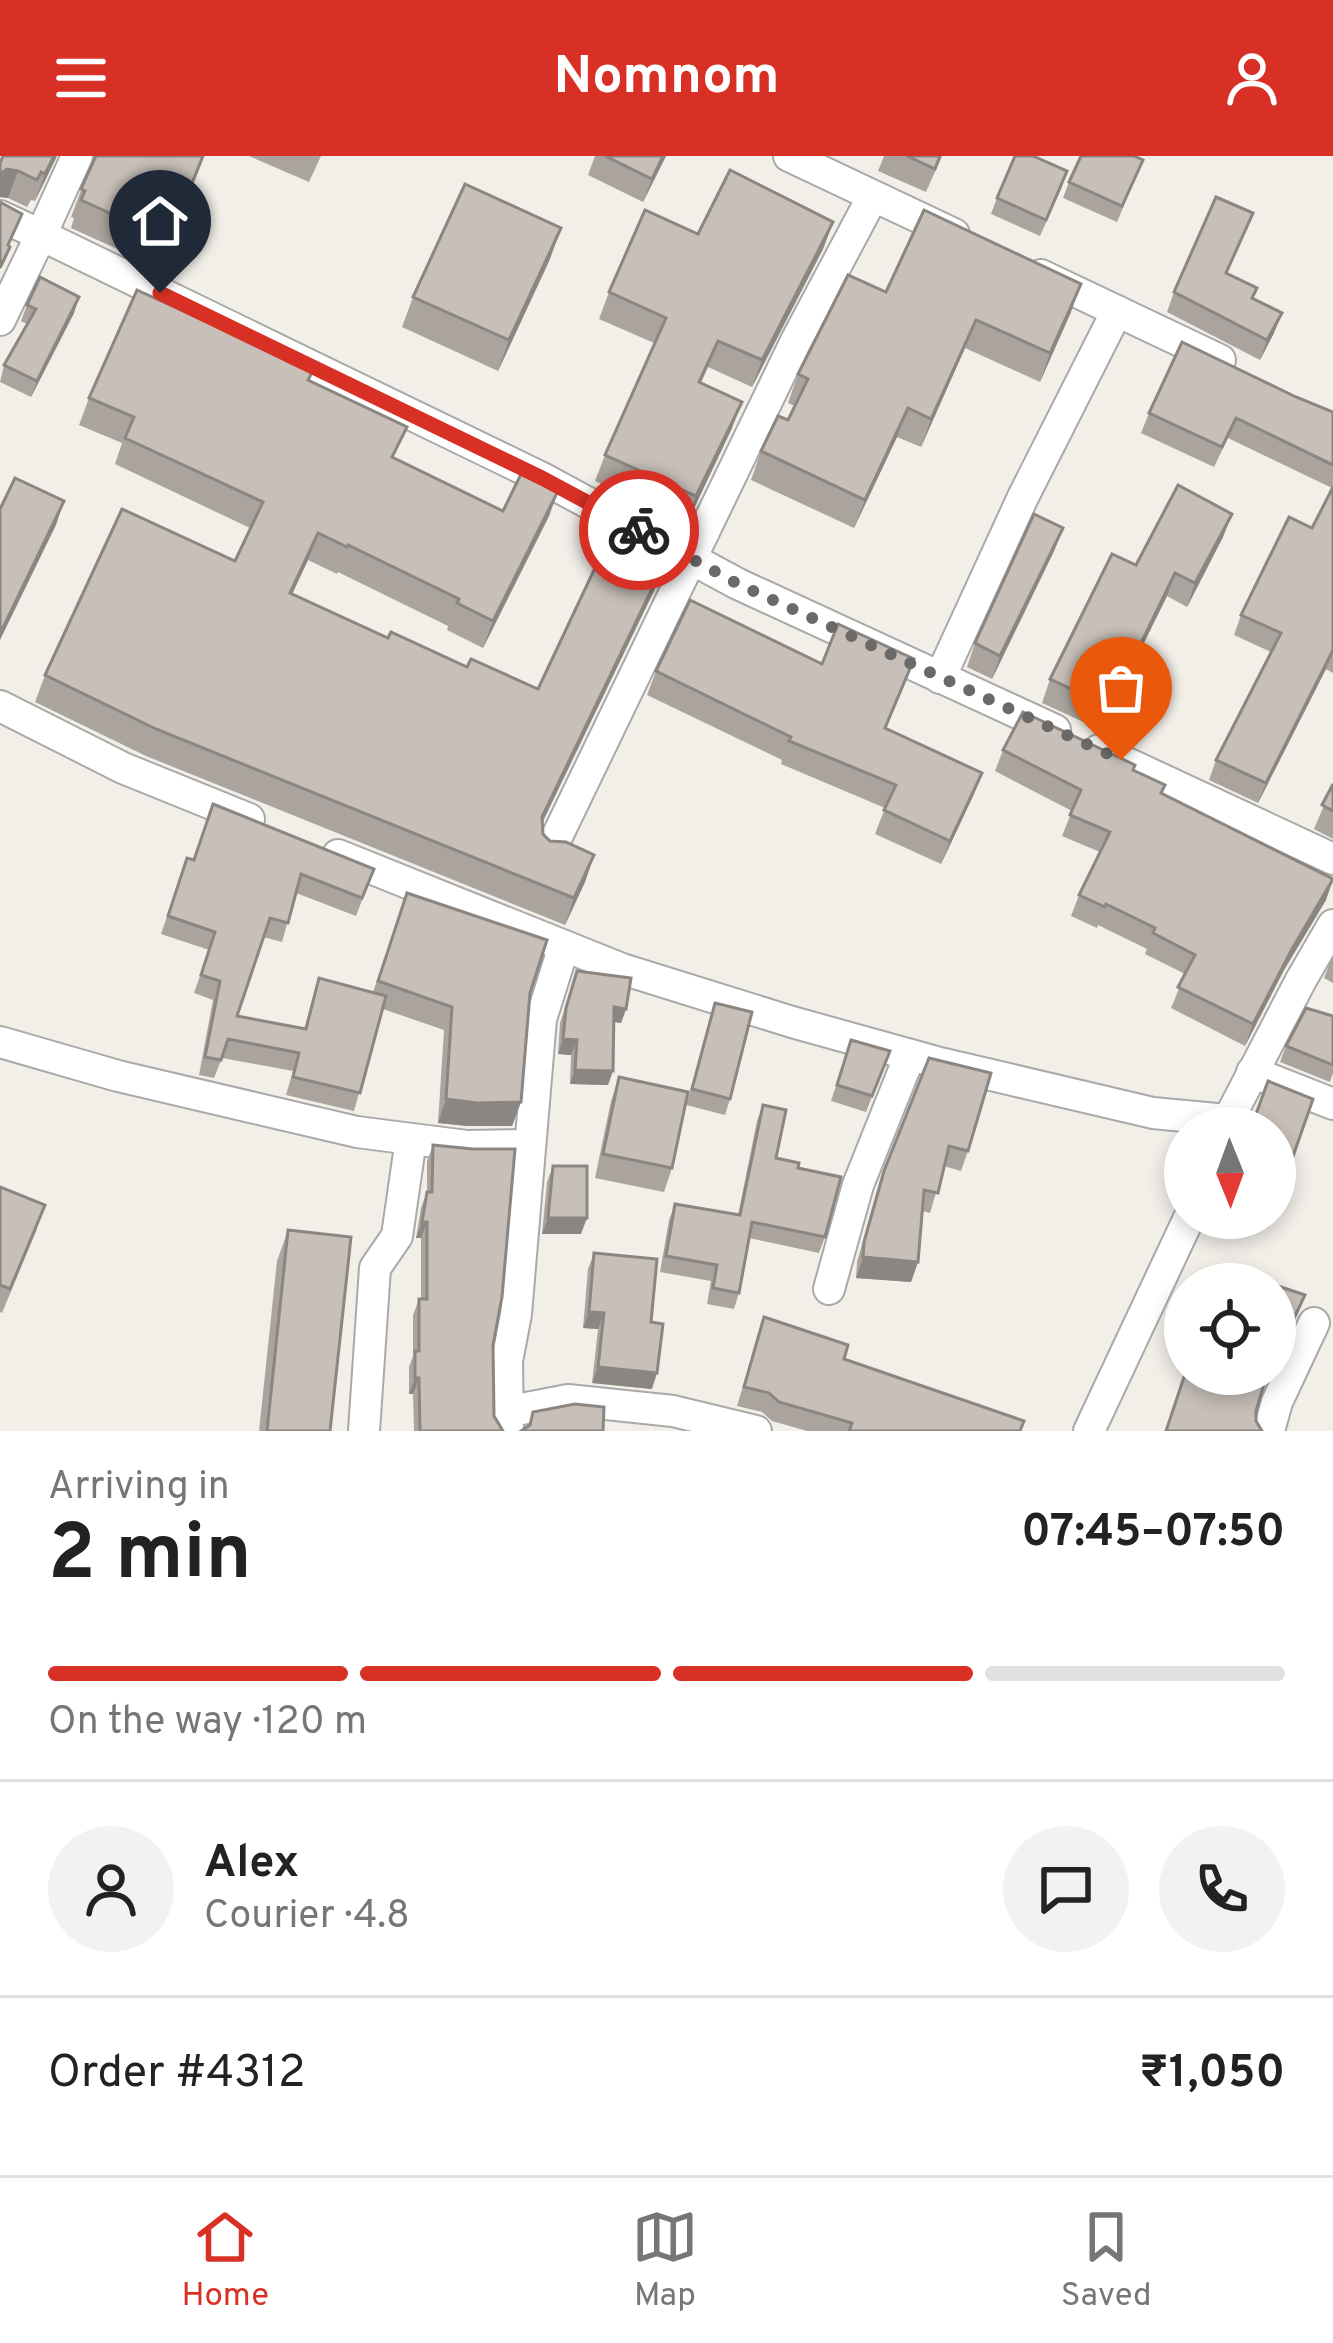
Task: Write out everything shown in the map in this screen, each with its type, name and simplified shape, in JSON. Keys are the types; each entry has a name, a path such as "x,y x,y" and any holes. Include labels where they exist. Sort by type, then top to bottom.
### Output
{"street":[{"path":"0,320 77,156"},
{"path":"789,156 986,250"},
{"path":"550,851 796,341 873,196"},
{"path":"0,216 542,478 738,584 1333,859"},
{"path":"1024,267 1248,374"},
{"path":"940,678 1023,497 1117,311"},
{"path":"0,706 123,769 277,830"},
{"path":"321,848 622,969 910,1055 1164,1115"},
{"path":"1234,1107 1333,925"},
{"path":"564,946 541,1019 516,1314 507,1361 507,1422 568,1400 673,1411 756,1431"},
{"path":"0,1042 118,1076 357,1132 467,1146 530,1145"},
{"path":"830,1289 858,1185 910,1055"},
{"path":"1252,1072 1333,1105"},
{"path":"364,1431 375,1268 398,1236 411,1139"},
{"path":"1099,1424 1181,1239"},
{"path":"1269,1431 1276,1402 1314,1323"}],"building":[{"path":"3,156 54,156 37,180 7,169 0,174"},
{"path":"96,156 203,156 169,240 81,200"},
{"path":"605,156 663,156 652,179"},
{"path":"907,156 940,156 935,169"},
{"path":"1015,156 1033,156 1067,171 1046,220 997,198"},
{"path":"1081,156 1143,160 1122,206 1069,182"},
{"path":"730,170 833,222 762,360 718,341 699,382 742,402 696,496 605,455 666,318 609,292 645,210 698,234"},
{"path":"465,184 561,228 509,340 413,297"},
{"path":"1216,197 1253,213 1226,273 1257,288 1252,298 1282,313 1267,340 1174,292"},
{"path":"0,202 22,214 0,268"},
{"path":"924,210 1081,284 1050,353 976,320 931,419 908,408 865,500 761,451 778,416 788,420 808,379 798,374 848,275 886,292"},
{"path":"40,277 79,297 37,381 4,365 36,309 27,305"},
{"path":"137,290 247,340 250,333 316,365 308,380 407,427 392,457 503,511 522,472 559,489 493,621 457,603 459,599 318,533 290,593 388,638 391,632 467,667 471,659 538,689 618,519 673,545 542,817 543,834 550,841 566,842 594,855 574,898 156,729 45,675 122,509 235,561 263,502 125,438 134,417 89,398"},
{"path":"1182,342 1333,412 1333,465 1236,418 1222,447 1149,413"},
{"path":"15,478 64,501 0,634 0,509"},
{"path":"1178,485 1232,514 1195,583 1175,573 1110,707 1050,679 1112,554 1136,565"},
{"path":"1333,487 1333,650 1266,783 1216,760 1281,633 1241,615 1289,517 1312,528"},
{"path":"1034,514 1063,528 1000,656 975,643"},
{"path":"690,600 822,664 838,624 914,659 885,728 982,773 950,841 884,810 896,785 789,741 791,737 656,671"},
{"path":"1023,712 1135,765 1133,770 1165,785 1161,793 1333,879 1253,1024 1178,987 1195,955 1153,933 1155,928 1079,895 1110,832 1070,815 1081,790 1003,750"},
{"path":"1333,784 1333,811 1322,805"},
{"path":"213,804 374,869 362,898 301,874 288,923 270,918 237,1016 306,1029 319,978 386,996 360,1093 293,1077 299,1053 228,1039 221,1060 205,1057 220,981 201,975 215,932 168,916 187,858 194,860"},
{"path":"407,893 547,940 530,993 521,1102 446,1099 452,1007 378,981"},
{"path":"577,971 631,978 626,1009 614,1007 613,1071 575,1070 577,1040 563,1039"},
{"path":"715,1003 752,1012 730,1099 692,1089"},
{"path":"1306,1008 1333,1016 1333,1065 1286,1046"},
{"path":"851,1040 890,1051 872,1096 837,1085"},
{"path":"929,1058 991,1073 968,1151 949,1146 938,1193 924,1190 918,1262 863,1257 884,1171"},
{"path":"619,1077 688,1092 672,1168 603,1154"},
{"path":"1268,1081 1313,1099 1296,1148 1296,1107 1259,1107"},
{"path":"763,1105 786,1110 776,1158 841,1177 825,1237 752,1222 739,1293 713,1288 717,1265 666,1256 675,1204 740,1215"},
{"path":"433,1145 515,1149 493,1345 494,1416 503,1431 420,1431 415,1351 419,1351 419,1299 427,1299 427,1222 422,1222 427,1192 432,1192"},
{"path":"553,1166 587,1166 587,1218 548,1218"},
{"path":"0,1187 45,1205 10,1289 0,1285"},
{"path":"288,1230 351,1237 330,1431 267,1431"},
{"path":"594,1253 657,1259 651,1322 663,1324 657,1373 598,1367 604,1313 589,1312"},
{"path":"1296,1292 1305,1295 1296,1314"},
{"path":"764,1317 848,1345 844,1359 1024,1421 1020,1431 849,1431 852,1423 744,1387"},
{"path":"1178,1395 1261,1395 1256,1421 1262,1431 1166,1431"},
{"path":"575,1404 604,1407 603,1431 521,1431 530,1425 533,1412"}],"way so far":[{"path":"639,530 738,584 1121,760"}],"route":[{"path":"160,293 639,530"}]}
